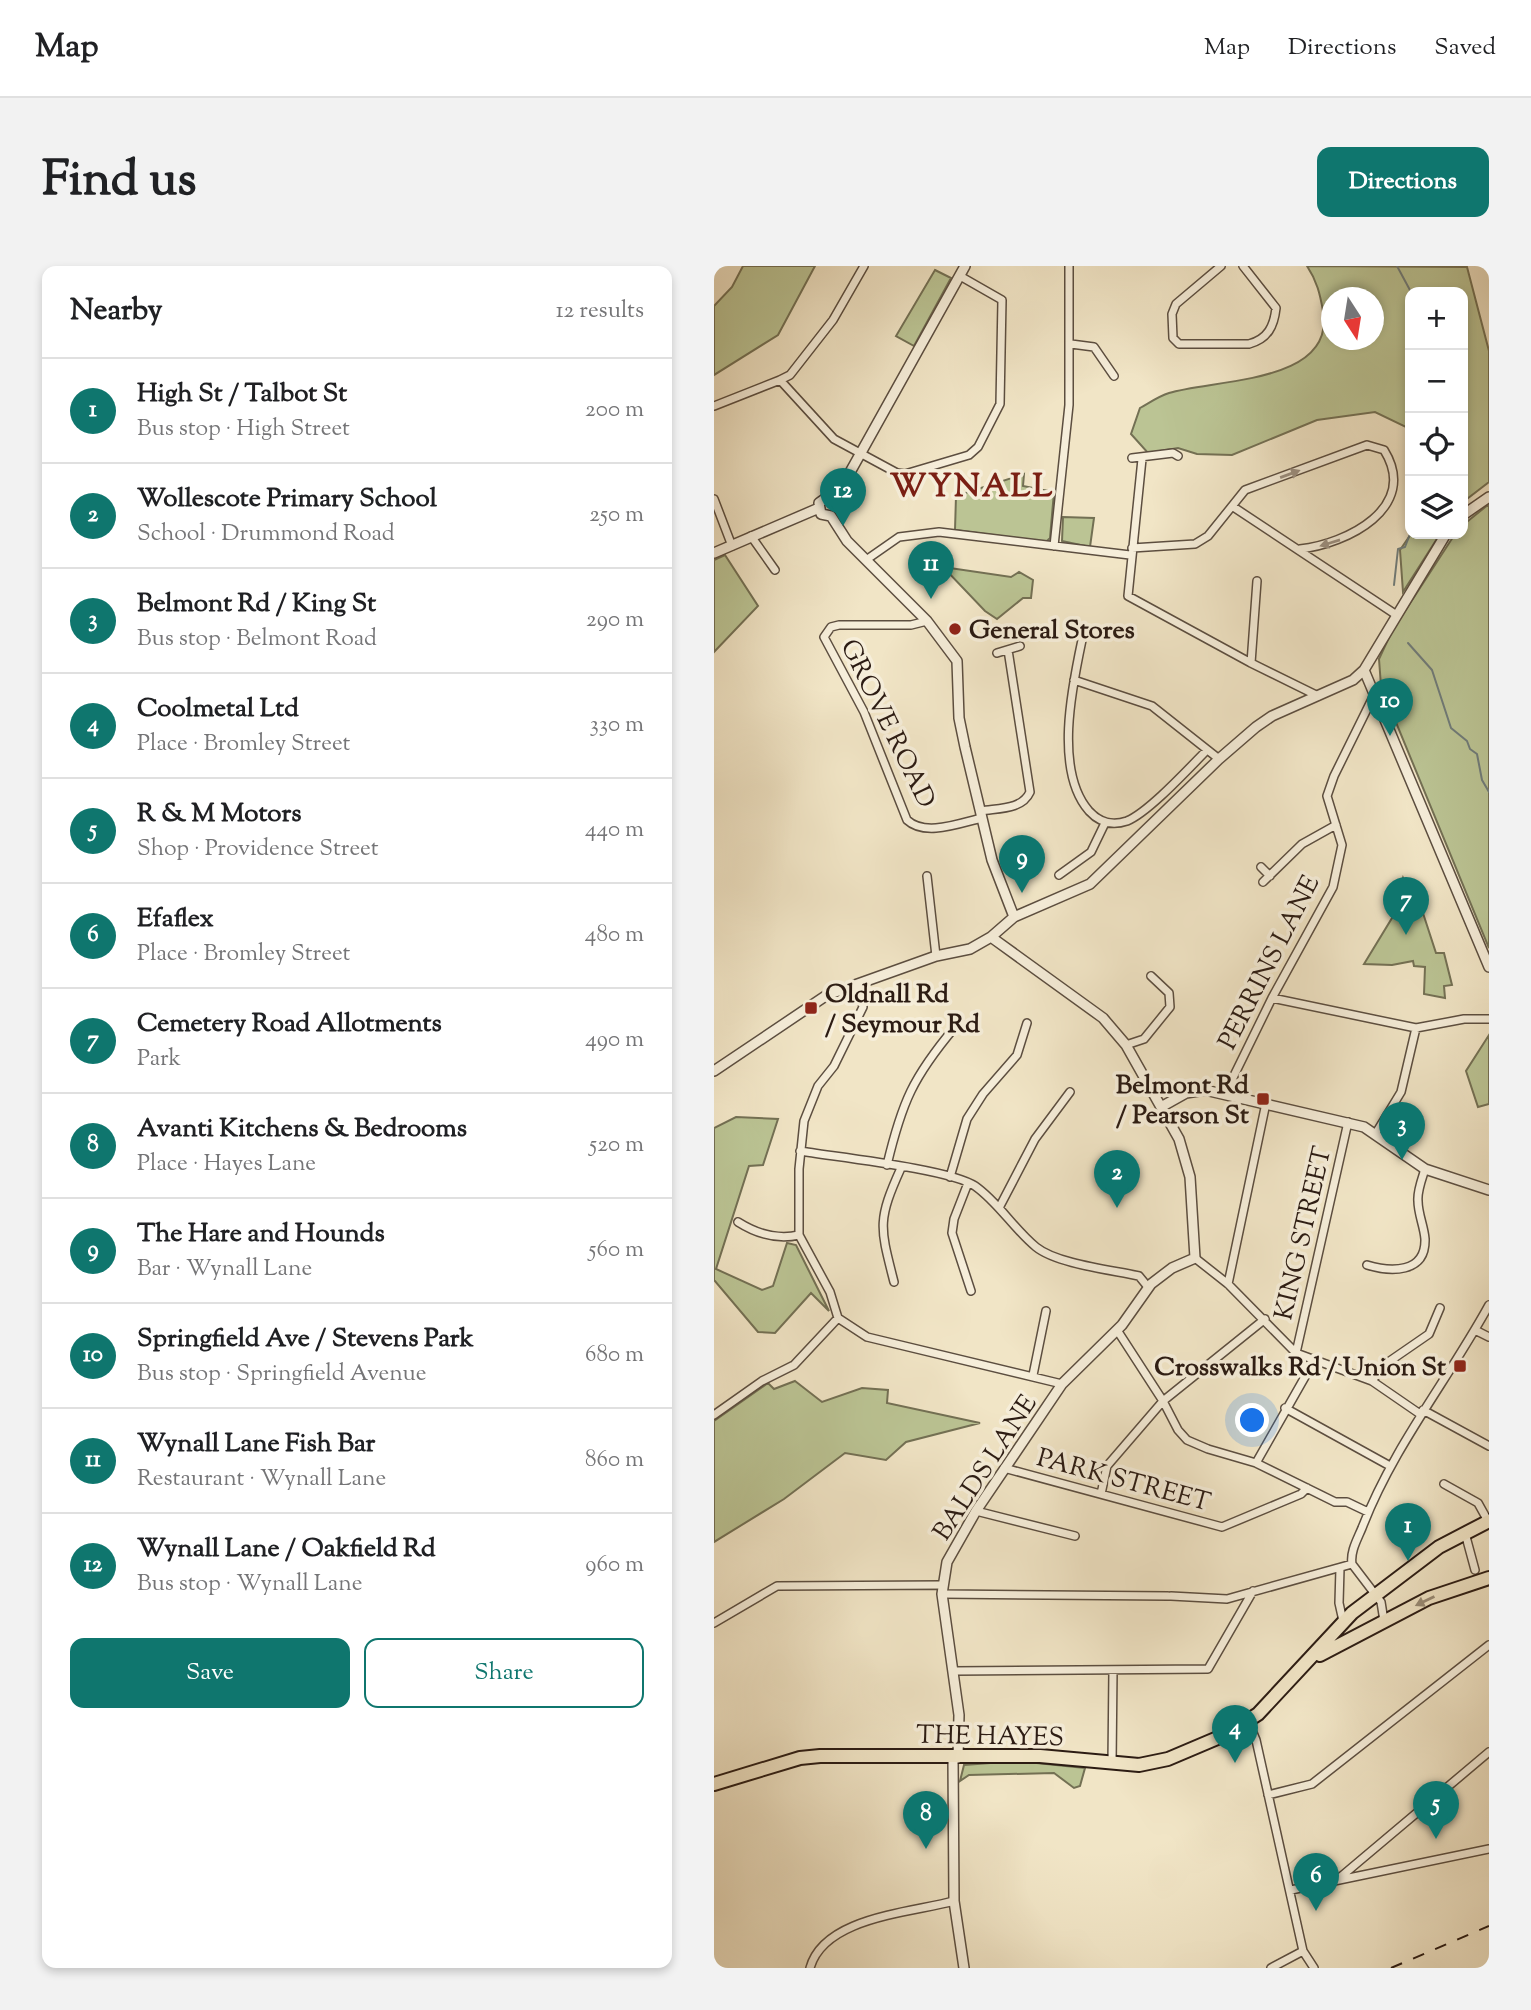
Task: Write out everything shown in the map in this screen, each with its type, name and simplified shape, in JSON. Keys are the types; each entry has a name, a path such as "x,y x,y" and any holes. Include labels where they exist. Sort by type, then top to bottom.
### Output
{"highway":[{"path":"1294,1678 1343,1621 1375,1595 1465,1532 1488,1521"},
{"path":"1294,1678 1326,1650 1455,1587 1489,1578"},
{"path":"1343,1621 1348,1639"},
{"name":"THE HAYES","path":"719,1782 809,1757 1040,1756 1139,1765 1168,1759 1214,1740 1248,1721 1294,1678"}],"street":[{"path":"714,405 790,375 833,320 864,266"},
{"path":"831,516 836,509 834,501 965,266"},
{"path":"1054,546 1069,405 1069,266"},
{"path":"1221,266 1176,304 1172,314 1173,338 1179,344 1249,344 1260,341 1266,335 1273,325 1276,308 1243,266"},
{"path":"780,380 834,439 897,473 905,474 969,456 975,452 998,411 1002,300 960,276"},
{"path":"1071,344 1094,347 1114,376"},
{"path":"866,560 899,537 939,532 1131,552 1195,544 1208,536 1245,490 1367,445 1384,450 1390,459 1393,479 1381,511 1347,538 1300,549"},
{"path":"1132,458 1142,459 1173,453 1178,456"},
{"path":"1142,459 1128,596 1318,696"},
{"path":"1468,512 1489,497"},
{"path":"714,499 732,546"},
{"path":"831,516 821,514 819,508 822,500 834,501"},
{"path":"1233,506 1395,614"},
{"path":"714,553 819,508"},
{"path":"831,516 840,533 927,621 957,661 960,718 1000,887 1014,916"},
{"path":"751,536 774,567 782,559"},
{"path":"714,1071 808,1006 858,984 936,956 970,949 991,937 1014,916 1090,884 1219,759 1272,716 1353,680 1364,670 1395,614 1443,539"},
{"path":"1251,663 1259,586"},
{"name":"GROVE ROAD","path":"927,621 911,625 839,625 827,630 824,638 864,712 907,820 922,829 982,815"},
{"path":"1083,640 1074,680 1070,744 1073,777 1083,804 1105,823 1114,824 1136,816 1207,750"},
{"path":"998,653 1020,646"},
{"path":"982,815 1017,805 1026,799 1030,792 1008,650"},
{"path":"1364,670 1489,967"},
{"path":"1074,680 1152,706 1219,759"},
{"name":"PERRINS LANE","path":"1225,1094 1272,998 1333,887 1342,845 1327,796 1334,776 1375,693"},
{"path":"1059,875 1091,852 1105,823"},
{"path":"1263,882 1302,844 1336,825"},
{"path":"1261,867 1270,876"},
{"path":"926,881 936,956"},
{"path":"991,937 1103,1018 1126,1045 1180,1139 1190,1177 1195,1258 1228,1283 1296,1353 1372,1381 1421,1412 1489,1446"},
{"path":"1126,1045 1144,1039 1170,1007 1169,993 1151,976"},
{"path":"858,984 863,1007 834,1066 818,1086 804,1121 800,1151 799,1235 830,1292 838,1318 867,1337 1062,1384"},
{"path":"1272,998 1416,1028 1450,1021 1489,1018"},
{"path":"1376,1133 1401,1092 1416,1028"},
{"path":"950,1177 967,1119 983,1094 1017,1055 1028,1029"},
{"path":"887,1165 900,1112 911,1087 950,1030"},
{"path":"1161,1107 1191,1092 1225,1094 1348,1122 1376,1133 1425,1169 1444,1178 1489,1190"},
{"path":"999,1208 1034,1139 1069,1098"},
{"path":"1228,1283 1266,1103"},
{"name":"KING STREET","path":"1296,1353 1348,1122"},
{"path":"800,1151 887,1165 968,1183 999,1208 1039,1249 1059,1257 1139,1276 1148,1287"},
{"path":"901,1168 881,1218 882,1238 893,1278 901,1271"},
{"path":"1367,1265 1403,1270 1421,1256 1425,1243 1417,1199 1425,1169"},
{"path":"968,1183 952,1226 971,1291"},
{"path":"741,1227 785,1239 799,1235"},
{"name":"BALDS LANE","path":"964,1968 954,1901 956,1758 960,1715 942,1589 947,1562 976,1511 1062,1384 1117,1330 1148,1287 1172,1268 1195,1258"},
{"path":"968,1281 978,1278"},
{"path":"1384,1621 1383,1608 1352,1564 1352,1555 1368,1512 1390,1466 1489,1305"},
{"path":"1372,1381 1384,1365 1429,1334 1440,1308"},
{"path":"1033,1376 1046,1311"},
{"path":"714,1416 762,1381 794,1365 838,1318"},
{"path":"1101,1494 1107,1466 1163,1401 1265,1319"},
{"path":"1117,1330 1163,1401 1178,1430 1187,1440 1256,1463 1335,1502 1347,1502 1368,1512"},
{"path":"1475,1331 1489,1337"},
{"path":"1256,1463 1314,1361"},
{"path":"1285,1408 1390,1466"},
{"name":"PARK STREET","path":"1004,1468 1222,1527 1301,1494 1307,1488"},
{"path":"1444,1485 1478,1503 1488,1521"},
{"path":"976,1511 1075,1536"},
{"path":"1465,1532 1475,1570"},
{"path":"714,1623 777,1586 1170,1596 1222,1600 1352,1564"},
{"path":"1340,1568 1339,1603 1343,1621"},
{"path":"955,1671 1208,1669 1253,1591"},
{"path":"1268,1795 1312,1784 1489,1645"},
{"path":"1112,1763 1113,1670"},
{"path":"1248,1721 1291,1890 1303,1951 1314,1968"},
{"path":"1336,1880 1489,1752"},
{"path":"1291,1890 1489,1849"},
{"path":"810,1968 814,1954 839,1930 954,1901"},
{"path":"1271,1968 1303,1951"}],"green space":[{"path":"743,266 815,266 778,335 714,375 714,306 732,287"},
{"path":"1307,266 1467,267 1489,351 1489,482 1468,498 1468,287 1405,287 1405,427 1375,412 1317,420 1232,455 1197,454 1178,448 1148,453 1131,434 1140,408 1162,396 1189,388 1268,374 1292,365 1311,353 1321,337 1321,350 1384,350 1384,287 1321,287 1321,302 1318,288"},
{"path":"935,270 951,278 914,346 896,336"},
{"path":"1024,474 1023,486 1054,492 1050,538 1046,542 955,530 956,496"},
{"path":"1489,504 1489,948 1381,686 1379,659 1392,631 1452,539 1468,539 1468,521"},
{"path":"1063,517 1094,518 1090,547 1062,541"},
{"path":"1408,539 1437,539 1403,592 1400,550"},
{"path":"725,555 758,606 714,652 714,560"},
{"path":"943,567 1011,577 1019,572 1033,580 1031,598 1023,598 997,619 985,611"},
{"path":"1403,878 1415,907 1421,907 1436,953 1444,953 1452,985 1444,986 1445,998 1424,994 1425,967 1414,966 1413,961 1392,965 1364,964 1392,918"},
{"path":"1489,1035 1489,1104 1478,1107 1466,1071"},
{"path":"736,1117 778,1119 763,1165 749,1166 716,1269 762,1290 773,1286 787,1243 796,1245 829,1311 811,1293 775,1333 758,1332 714,1280 714,1128"},
{"path":"795,1381 822,1402 862,1388 888,1390 887,1403 980,1423 906,1442 886,1460 845,1453 784,1499 714,1542 714,1421 768,1383 774,1389"},
{"path":"1017,1761 1085,1768 1080,1786 1074,1788 1054,1773 969,1775 960,1781 964,1765"}],"waterway":[{"path":"1397,266 1408,287"},
{"path":"1394,585 1398,549 1405,547 1408,539"},
{"path":"1408,643 1432,670 1451,728 1467,741 1470,749 1477,754 1482,780 1489,792"}],"railway":[{"path":"1391,1968 1489,1926"}],"place":[{"name":"Wynall Lane / Oakfield Rd","path":"843,526"},
{"name":"Wynall Lane Fish Bar","path":"931,599"},
{"name":"General Stores","path":"955,629"},
{"name":"Springfield Ave / Stevens Park","path":"1390,736"},
{"name":"The Hare and Hounds","path":"1022,893"},
{"name":"Cemetery Road Allotments","path":"1406,935"},
{"name":"Oldnall Rd / Seymour Rd","path":"811,1008"},
{"name":"Belmont Rd / Pearson St","path":"1263,1099"},
{"name":"Belmont Rd / King St","path":"1402,1160"},
{"name":"Wollescote Primary School","path":"1117,1208"},
{"name":"Crosswalks Rd / Union St","path":"1460,1366"},
{"name":"High St / Talbot St","path":"1408,1561"},
{"name":"Coolmetal Ltd","path":"1235,1763"},
{"name":"R & M Motors","path":"1436,1839"},
{"name":"Avanti Kitchens & Bedrooms","path":"926,1849"},
{"name":"Efaflex","path":"1316,1911"}],"district":[{"name":"WYNALL","path":"972,484"}]}
